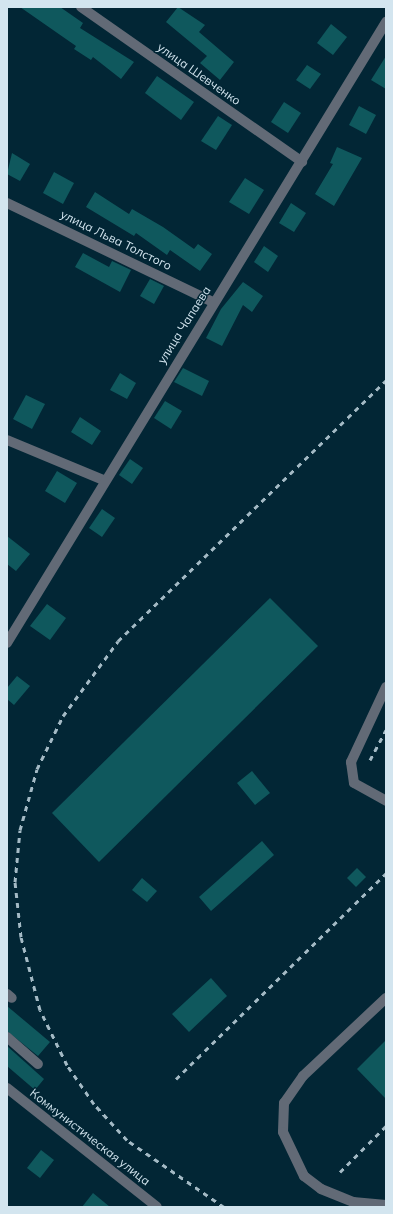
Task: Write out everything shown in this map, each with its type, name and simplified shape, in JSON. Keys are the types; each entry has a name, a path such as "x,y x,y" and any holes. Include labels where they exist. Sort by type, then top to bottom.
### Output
{"street":[{"name":"улица Шевченко","path":"81,7 302,162"},
{"name":"улица Чапаева","path":"7,643 103,480 302,162 386,22"},
{"name":"улица Льва Толстого","path":"7,203 213,302"},
{"path":"7,440 103,480"},
{"path":"386,687 351,762 354,783 386,801"},
{"path":"386,998 303,1076 284,1103 283,1132 304,1176 321,1189 353,1202 386,1205"},
{"path":"7,1037 38,1064"},
{"name":"Коммунистическая улица","path":"7,1088 158,1207"}],"building":[{"path":"20,7 60,7 83,23 80,28 134,62 121,79 93,57 91,60 74,49 76,46"},
{"path":"178,7 205,25 199,32 234,62 220,80 200,63 207,56 166,22"},
{"path":"331,24 347,37 333,55 317,43"},
{"path":"386,56 386,89 371,80"},
{"path":"307,65 321,74 310,89 296,80"},
{"path":"157,76 194,102 181,120 145,93"},
{"path":"284,102 301,113 288,133 271,122"},
{"path":"359,106 376,115 366,134 349,125"},
{"path":"218,116 232,125 216,150 201,141"},
{"path":"337,147 362,158 334,206 315,194 333,164 330,163"},
{"path":"12,153 30,164 20,181 7,174"},
{"path":"54,172 74,183 63,204 43,193"},
{"path":"245,178 264,190 249,214 229,202"},
{"path":"95,192 129,214 132,209 163,227 194,249 198,244 212,254 200,271 170,250 167,255 136,233 134,236 86,207"},
{"path":"291,203 306,213 294,232 279,223"},
{"path":"264,246 278,256 268,272 254,262"},
{"path":"83,253 109,267 112,261 131,270 120,292 75,267"},
{"path":"150,279 164,286 154,304 140,296"},
{"path":"243,282 263,296 252,312 243,305 222,346 206,338 221,309"},
{"path":"183,368 209,381 202,396 174,382"},
{"path":"120,373 136,383 127,399 110,390"},
{"path":"26,395 45,404 32,429 13,419"},
{"path":"165,401 182,411 171,429 154,418"},
{"path":"80,417 101,431 92,445 71,432"},
{"path":"130,459 143,468 132,484 119,475"},
{"path":"57,471 77,483 65,503 45,491"},
{"path":"102,509 115,518 102,537 89,528"},
{"path":"7,536 30,554 16,571 7,564"},
{"path":"270,598 318,646 99,862 52,813"},
{"path":"47,604 66,618 50,640 30,626"},
{"path":"17,676 30,686 14,705 7,699 7,688"},
{"path":"252,771 270,793 255,805 237,783"},
{"path":"262,841 274,855 211,911 199,897"},
{"path":"357,868 366,877 356,887 347,878"},
{"path":"142,878 157,891 147,902 132,890"},
{"path":"211,978 227,996 189,1032 172,1014"},
{"path":"7,1006 50,1042 38,1056 7,1031"},
{"path":"386,1040 386,1099 357,1069"},
{"path":"7,1046 44,1079 35,1090 7,1066"},
{"path":"41,1150 54,1160 40,1178 27,1168"},
{"path":"93,1193 110,1207 82,1207"}],"railway":[{"path":"224,1207 127,1140 94,1104 67,1065 40,1010 21,937 15,882 20,830 37,769 63,716 118,641 386,380"},
{"path":"370,760 386,730"},
{"path":"176,1079 386,873"},
{"path":"340,1172 386,1126"}]}
